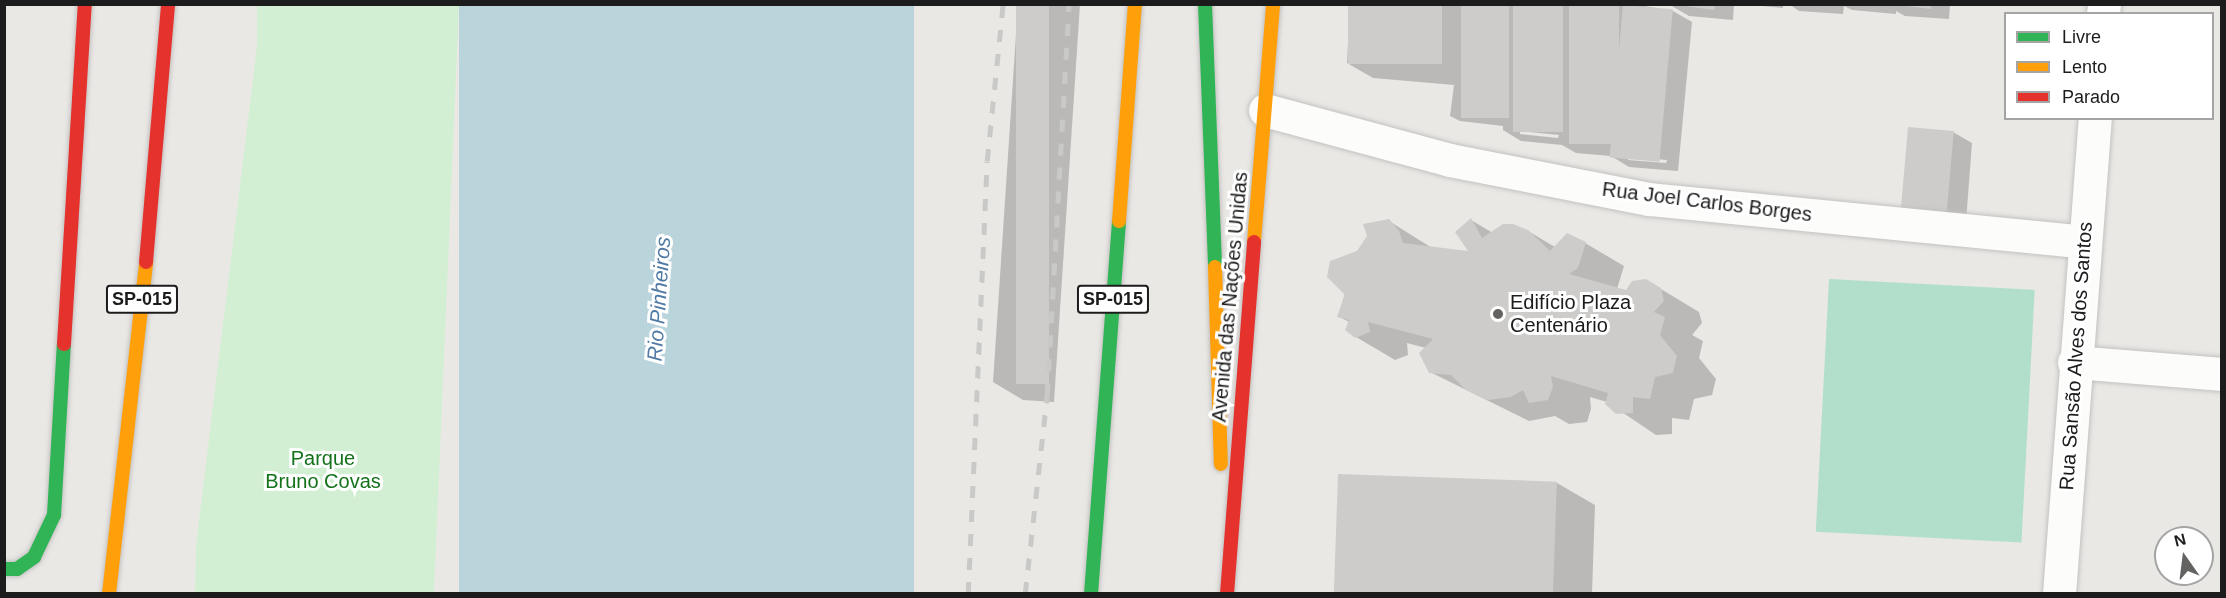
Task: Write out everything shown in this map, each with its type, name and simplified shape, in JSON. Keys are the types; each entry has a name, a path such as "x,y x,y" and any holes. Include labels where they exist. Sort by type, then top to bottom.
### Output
{"highway":[{"path":"4,569 17,569 34,557 54,515 86,4"},
{"name":"SP-015","path":"109,594 154,193 168,4"},
{"name":"SP-015","path":"1091,594 1135,4"},
{"path":"1205,4 1214,170 1216,422 1229,555"},
{"name":"Avenida das Nações Unidas","path":"1227,594 1273,4"}],"street":[{"name":"Rua Joel Carlos Borges","path":"1265,110 1450,160 1649,199 2085,242"},
{"name":"Rua Sansão Alves dos Santos","path":"2059,594 2074,362 2095,120"},
{"path":"2074,362 2222,374"}],"green space":[{"name":"Parque Bruno Covas","path":"257,5 459,5 434,593 195,594 196,545 257,46"},
{"path":"1829,279 2035,290 2021,542 1816,532"}],"water":[{"name":"Rio Pinheiros","path":"459,5 914,5 914,594 459,594"}],"building":[{"path":"1016,4 1049,4 1049,384 1016,384"},
{"path":"1348,4 1442,4 1442,64 1348,64"},
{"path":"1461,4 1509,4 1509,118 1461,118"},
{"path":"1513,4 1563,4 1563,132 1513,132"},
{"path":"1569,4 1619,4 1619,144 1569,144"},
{"path":"1671,4 1715,4 1714,10"},
{"path":"1890,4 1931,4 1931,9"},
{"path":"1623,5 1673,9 1659,162 1610,157"},
{"path":"1908,127 1954,131 1946,225 1900,221"},
{"name":"Edifício Plaza Centenário","path":"1471,218 1482,238 1503,224 1513,224 1528,230 1550,251 1567,233 1586,242 1578,268 1569,274 1626,290 1632,281 1646,279 1661,288 1664,301 1654,312 1665,317 1660,335 1677,356 1673,373 1655,377 1650,399 1633,397 1633,413 1616,414 1605,404 1608,393 1551,376 1553,387 1548,400 1529,403 1523,390 1511,397 1488,400 1466,390 1451,375 1429,373 1419,353 1433,339 1368,322 1370,332 1355,338 1345,330 1349,320 1337,317 1345,295 1327,277 1330,261 1357,251 1367,236 1363,224 1389,219 1399,231 1403,243 1468,251 1455,232"},
{"path":"1338,474 1557,482 1553,594 1334,594"}],"railway":[{"path":"968,594 987,161 1003,4"},
{"path":"1025,594 1047,395 1069,4"}],"traffic: fast":[{"path":"1205,4 1215,267"},
{"path":"1091,594 1119,221"},
{"path":"4,569 17,569 34,557 54,515 64,344"}],"traffic: slow":[{"path":"1119,221 1135,4"},
{"path":"1254,242 1273,4"},
{"path":"109,594 146,262"},
{"path":"1215,267 1221,464"}],"traffic: jam":[{"path":"64,344 85,4"},
{"path":"146,262 168,4"},
{"path":"1227,594 1254,242"}],"place":[{"name":"Edifício Plaza Centenário","path":"1498,314"}]}
